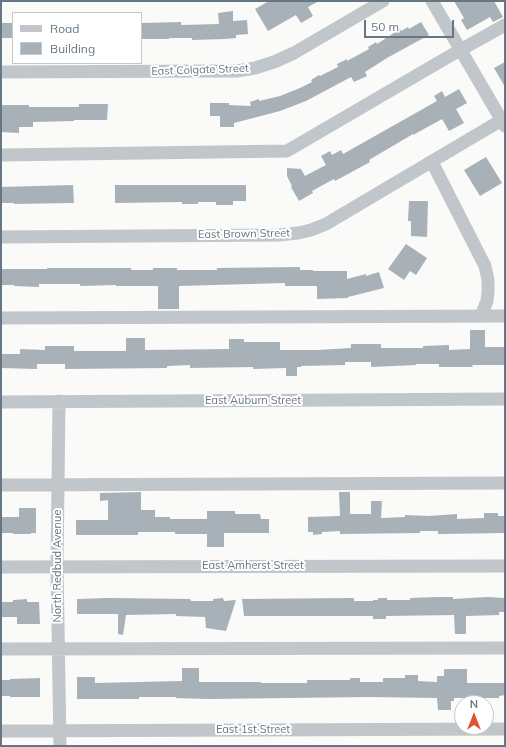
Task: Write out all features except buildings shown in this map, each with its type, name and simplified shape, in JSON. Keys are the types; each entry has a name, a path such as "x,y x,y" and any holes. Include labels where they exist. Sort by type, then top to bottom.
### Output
{"street":[{"name":"East Colgate Street","path":"1,72 212,71 255,68 274,62 294,53 383,1"},
{"path":"432,1 504,122"},
{"path":"1,155 287,151 505,25"},
{"name":"East Brown Street","path":"1,237 279,235 298,233 326,224 504,122"},
{"path":"432,162 485,266 488,280 488,292 487,301 481,316"},
{"path":"1,318 505,316"},
{"name":"East Auburn Street","path":"1,402 505,399"},
{"name":"North Redbud Avenue","path":"59,402 57,567 60,746"},
{"path":"1,485 505,482"},
{"name":"East Amherst Street","path":"1,567 505,566"},
{"path":"1,649 505,648"},
{"name":"East 1st Street","path":"1,731 505,730"}]}
